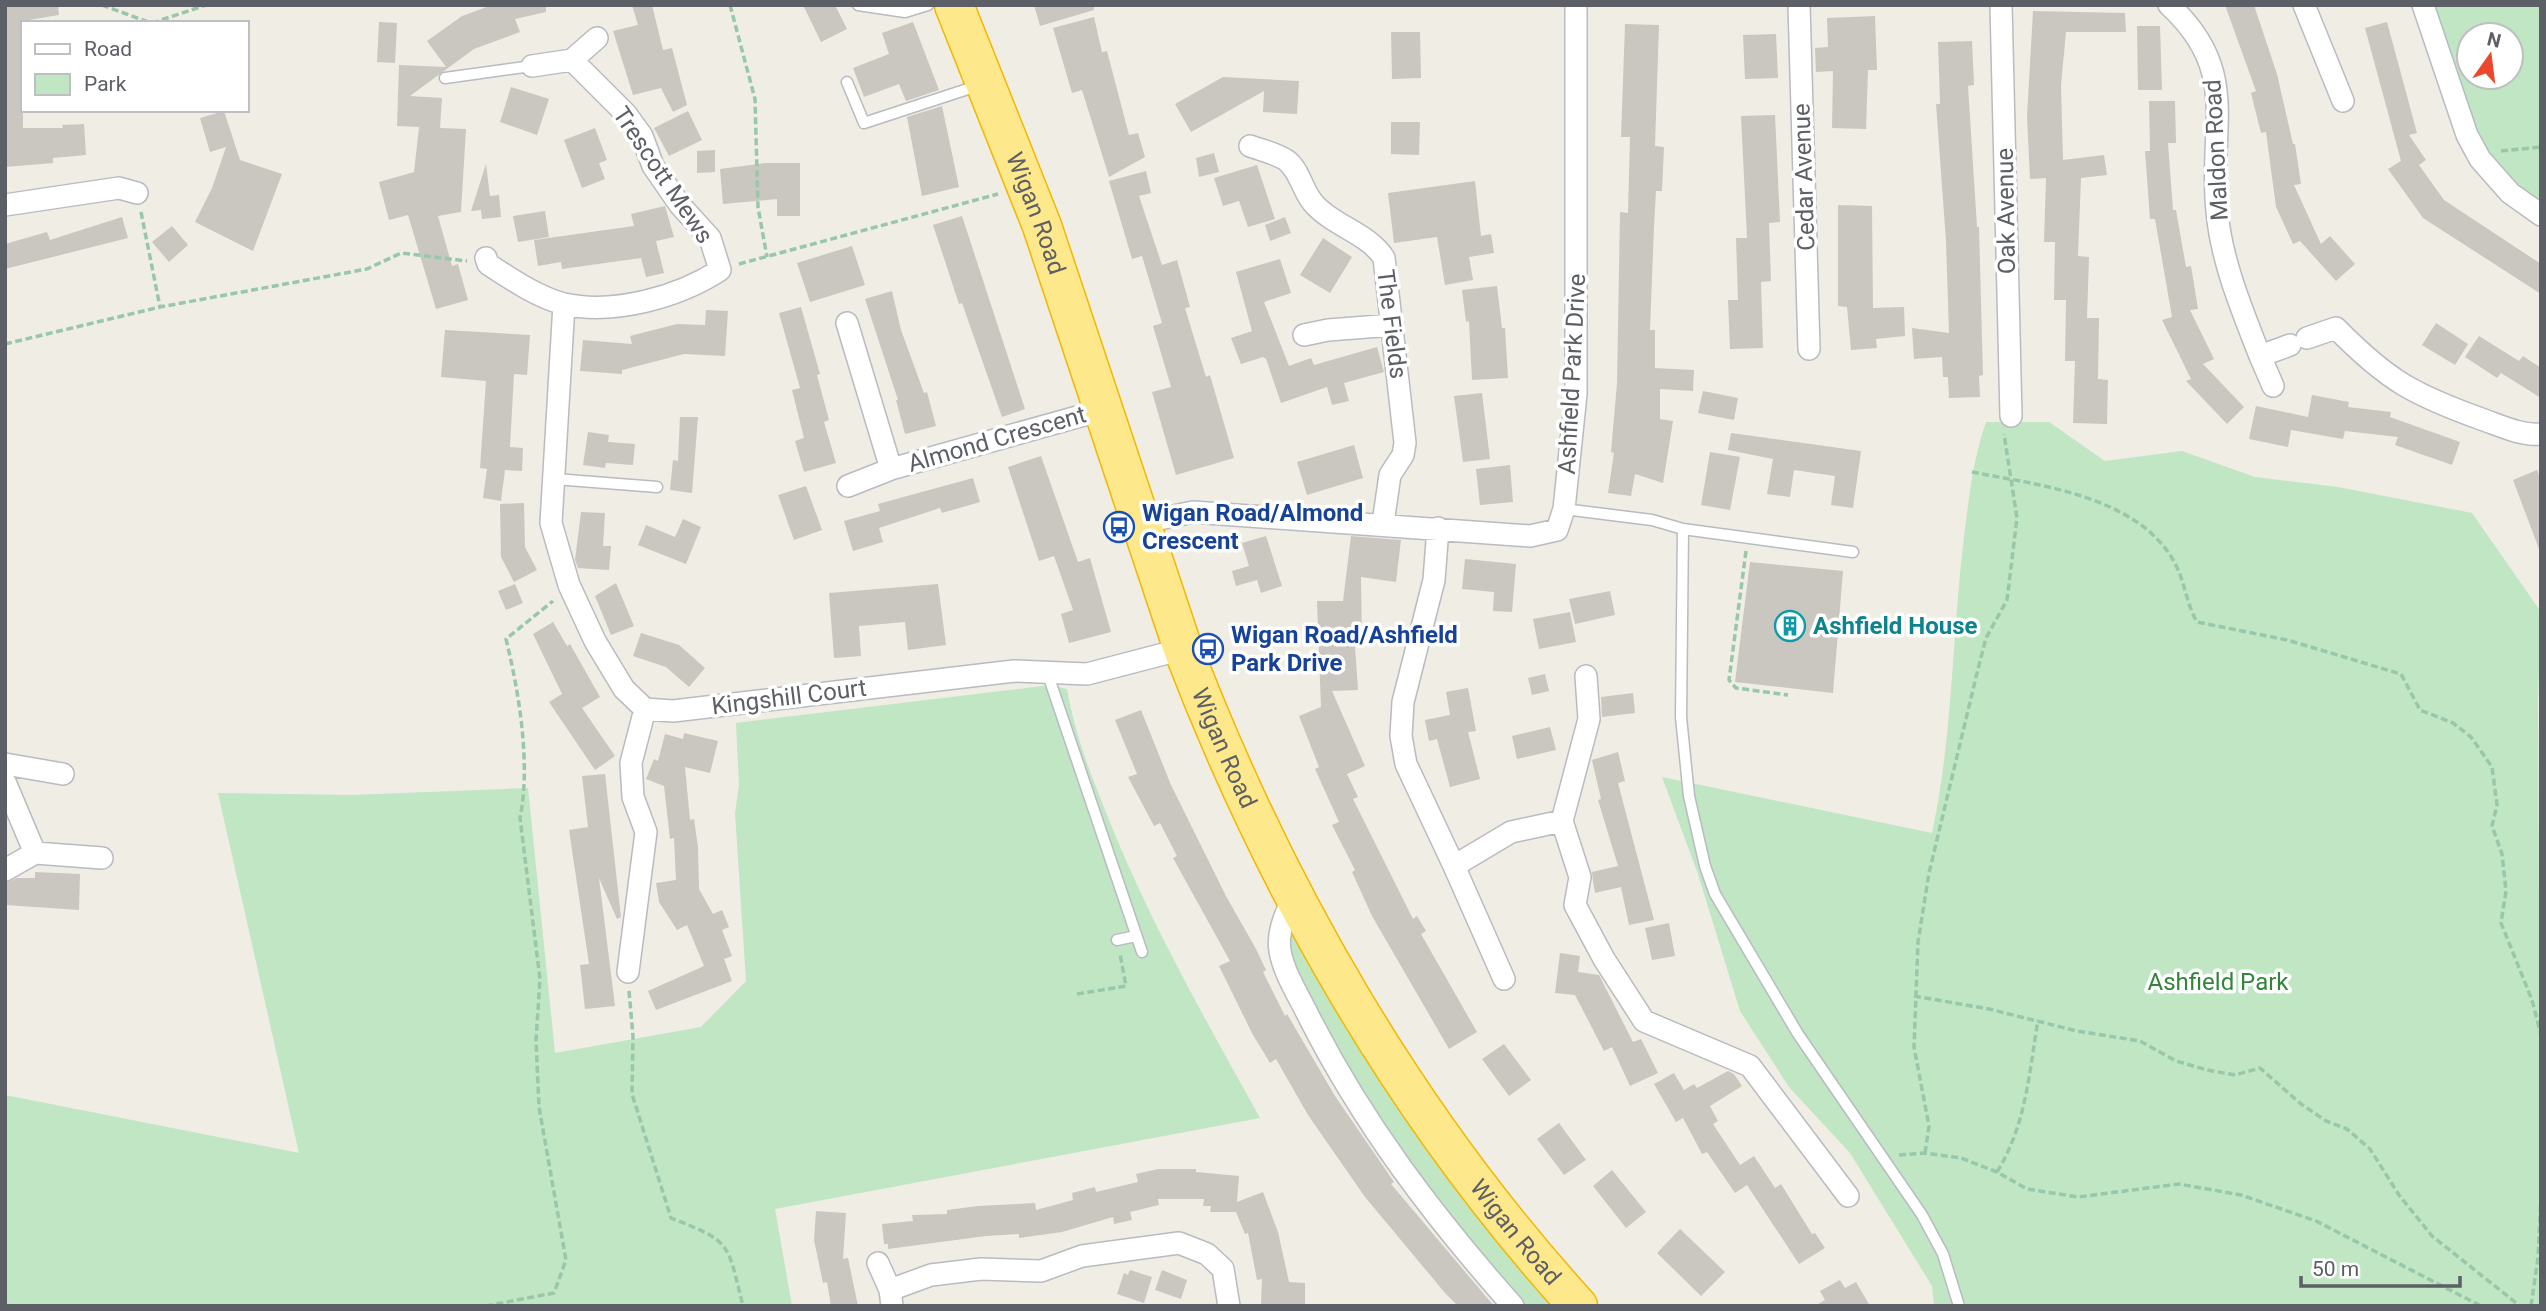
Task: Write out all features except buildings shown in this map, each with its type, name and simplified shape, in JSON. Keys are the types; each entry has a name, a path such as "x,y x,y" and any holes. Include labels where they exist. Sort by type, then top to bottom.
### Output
{"highway":[{"name":"Wigan Road","path":"954,5 1027,186 1183,649 1231,766 1296,896 1399,1078 1455,1160 1516,1237 1578,1306"}],"street":[{"name":"Ashfield Park Drive","path":"1140,523 1193,512 1542,535 1557,530 1564,509 1576,394 1577,5"},
{"name":"Cedar Avenue","path":"1799,5 1809,349"},
{"name":"Oak Avenue","path":"2001,5 2011,416"},
{"name":"Maldon Road","path":"2169,5 2198,37 2209,56 2216,80 2216,189 2220,232 2260,356 2273,386"},
{"path":"2304,5 2343,101"},
{"path":"2423,5 2467,135 2480,159 2510,192 2541,215"},
{"path":"532,66 572,60 597,38"},
{"name":"Trescott Mews","path":"487,261 521,286 564,304 602,306 643,301 702,281 720,270 710,238 680,205 653,166 642,136 626,114 572,60"},
{"name":"The Fields","path":"1250,146 1286,160 1317,208 1380,252 1385,262 1405,450 1390,475 1383,523"},
{"path":"5,205 119,188 137,193"},
{"path":"564,304 551,523 569,585 595,641 624,689 645,709 631,763 633,797 646,832 628,972"},
{"path":"2260,356 2299,342 2332,318 2372,364 2399,385 2430,401 2513,430 2541,434"},
{"name":"Almond Crescent","path":"847,323 891,469"},
{"path":"1304,335 1328,330 1393,325"},
{"name":"Almond Crescent","path":"848,486 891,469 1102,410"},
{"path":"1438,528 1432,591 1403,702 1401,736 1406,764 1504,979"},
{"name":"Kingshill Court","path":"645,709 673,711 1014,671 1087,674 1183,649"},
{"path":"1586,676 1589,719 1562,821 1580,877 1575,905 1604,959 1644,1021 1750,1066 1848,1196"},
{"path":"5,764 63,774"},
{"path":"5,782 11,811 35,853"},
{"path":"1454,866 1511,832 1562,821"},
{"path":"5,870 35,853 102,858"},
{"path":"1296,896 1287,909 1280,949 1293,984 1326,1049 1359,1107 1414,1189 1513,1306"},
{"path":"878,1263 891,1298 931,1275 982,1269 1041,1271 1082,1256 1179,1243 1207,1254 1223,1269 1229,1306"}],"lane":[{"path":"858,5 905,12 928,5"},
{"path":"445,78 532,66"},
{"path":"847,82 864,123 986,83"},
{"path":"555,479 657,487"},
{"path":"1564,509 1652,520 1683,529 1853,552"},
{"path":"1683,529 1681,717 1689,796 1704,866 1715,894 1778,1003 1884,1156 1943,1254 1959,1306"},
{"path":"1047,672 1142,952"},
{"path":"1117,941 1136,936"}],"path":[{"path":"102,5 146,21"},
{"path":"158,21 206,5"},
{"path":"730,5 755,99 758,207 767,257"},
{"path":"2480,159 2499,151 2541,147"},
{"path":"720,270 1027,186"},
{"path":"137,193 160,307"},
{"path":"5,344 160,307 367,269 401,253 487,261"},
{"path":"1925,1153 1929,1126 1914,1047 1918,942 1929,873 1986,638 2007,600 2017,518 2004,430 2011,416"},
{"path":"1972,472 2090,500 2123,514 2155,534 2184,580 2189,607 2197,622 2287,640 2401,674 2420,710 2453,723 2471,737 2492,766 2497,805 2491,826 2502,854 2506,891 2501,923 2532,1000 2541,1035"},
{"path":"1748,538 1729,680 1736,688 1788,695"},
{"path":"486,1306 554,1293 566,1260 539,1107 536,1053 540,979 520,818 524,801 523,752 516,674 506,639 542,611 569,585"},
{"path":"1077,994 1126,986 1117,941"},
{"path":"628,972 633,1036 632,1094 671,1218 716,1235 730,1255 743,1306"},
{"path":"1914,996 2038,1020 2077,1031 2140,1041 2176,1061 2207,1070 2235,1075 2260,1068 2301,1104 2326,1121 2347,1129 2370,1149 2399,1195 2432,1236 2520,1306"},
{"path":"1997,1172 2012,1148 2026,1104 2038,1020"},
{"path":"1884,1156 1925,1153 1961,1158 1997,1172 2027,1189 2078,1197 2179,1184 2241,1195 2316,1221 2481,1306"},
{"path":"2532,1306 2541,1196"}],"green space":[{"path":"2430,5 2541,5 2541,204 2506,178 2479,139 2457,91 2525,91 2525,21 2455,21 2455,84"},
{"name":"Ashfield Park","path":"1986,422 2049,422 2105,461 2182,451 2255,477 2338,487 2472,513 2541,612 2538,699 2541,1306 1934,1306 1932,1286 1850,1153 1789,1087 1740,1011 1698,874 1662,777 1932,833 1944,760 1968,508"},
{"path":"1051,685 1067,689 1084,753 1123,854 1179,969 1260,1118 775,1209 792,1306 5,1306 5,1095 299,1153 218,793 352,795 528,788 555,1053 701,1027 746,981 735,813 739,785 736,723"},
{"path":"1287,909 1578,1306 1513,1306 1414,1189 1293,984"}],"place":[{"name":"Wigan Road/Almond Crescent","path":"1119,527"},
{"name":"Ashfield House","path":"1790,626"},
{"name":"Wigan Road/Ashfield Park Drive","path":"1208,649"}]}
